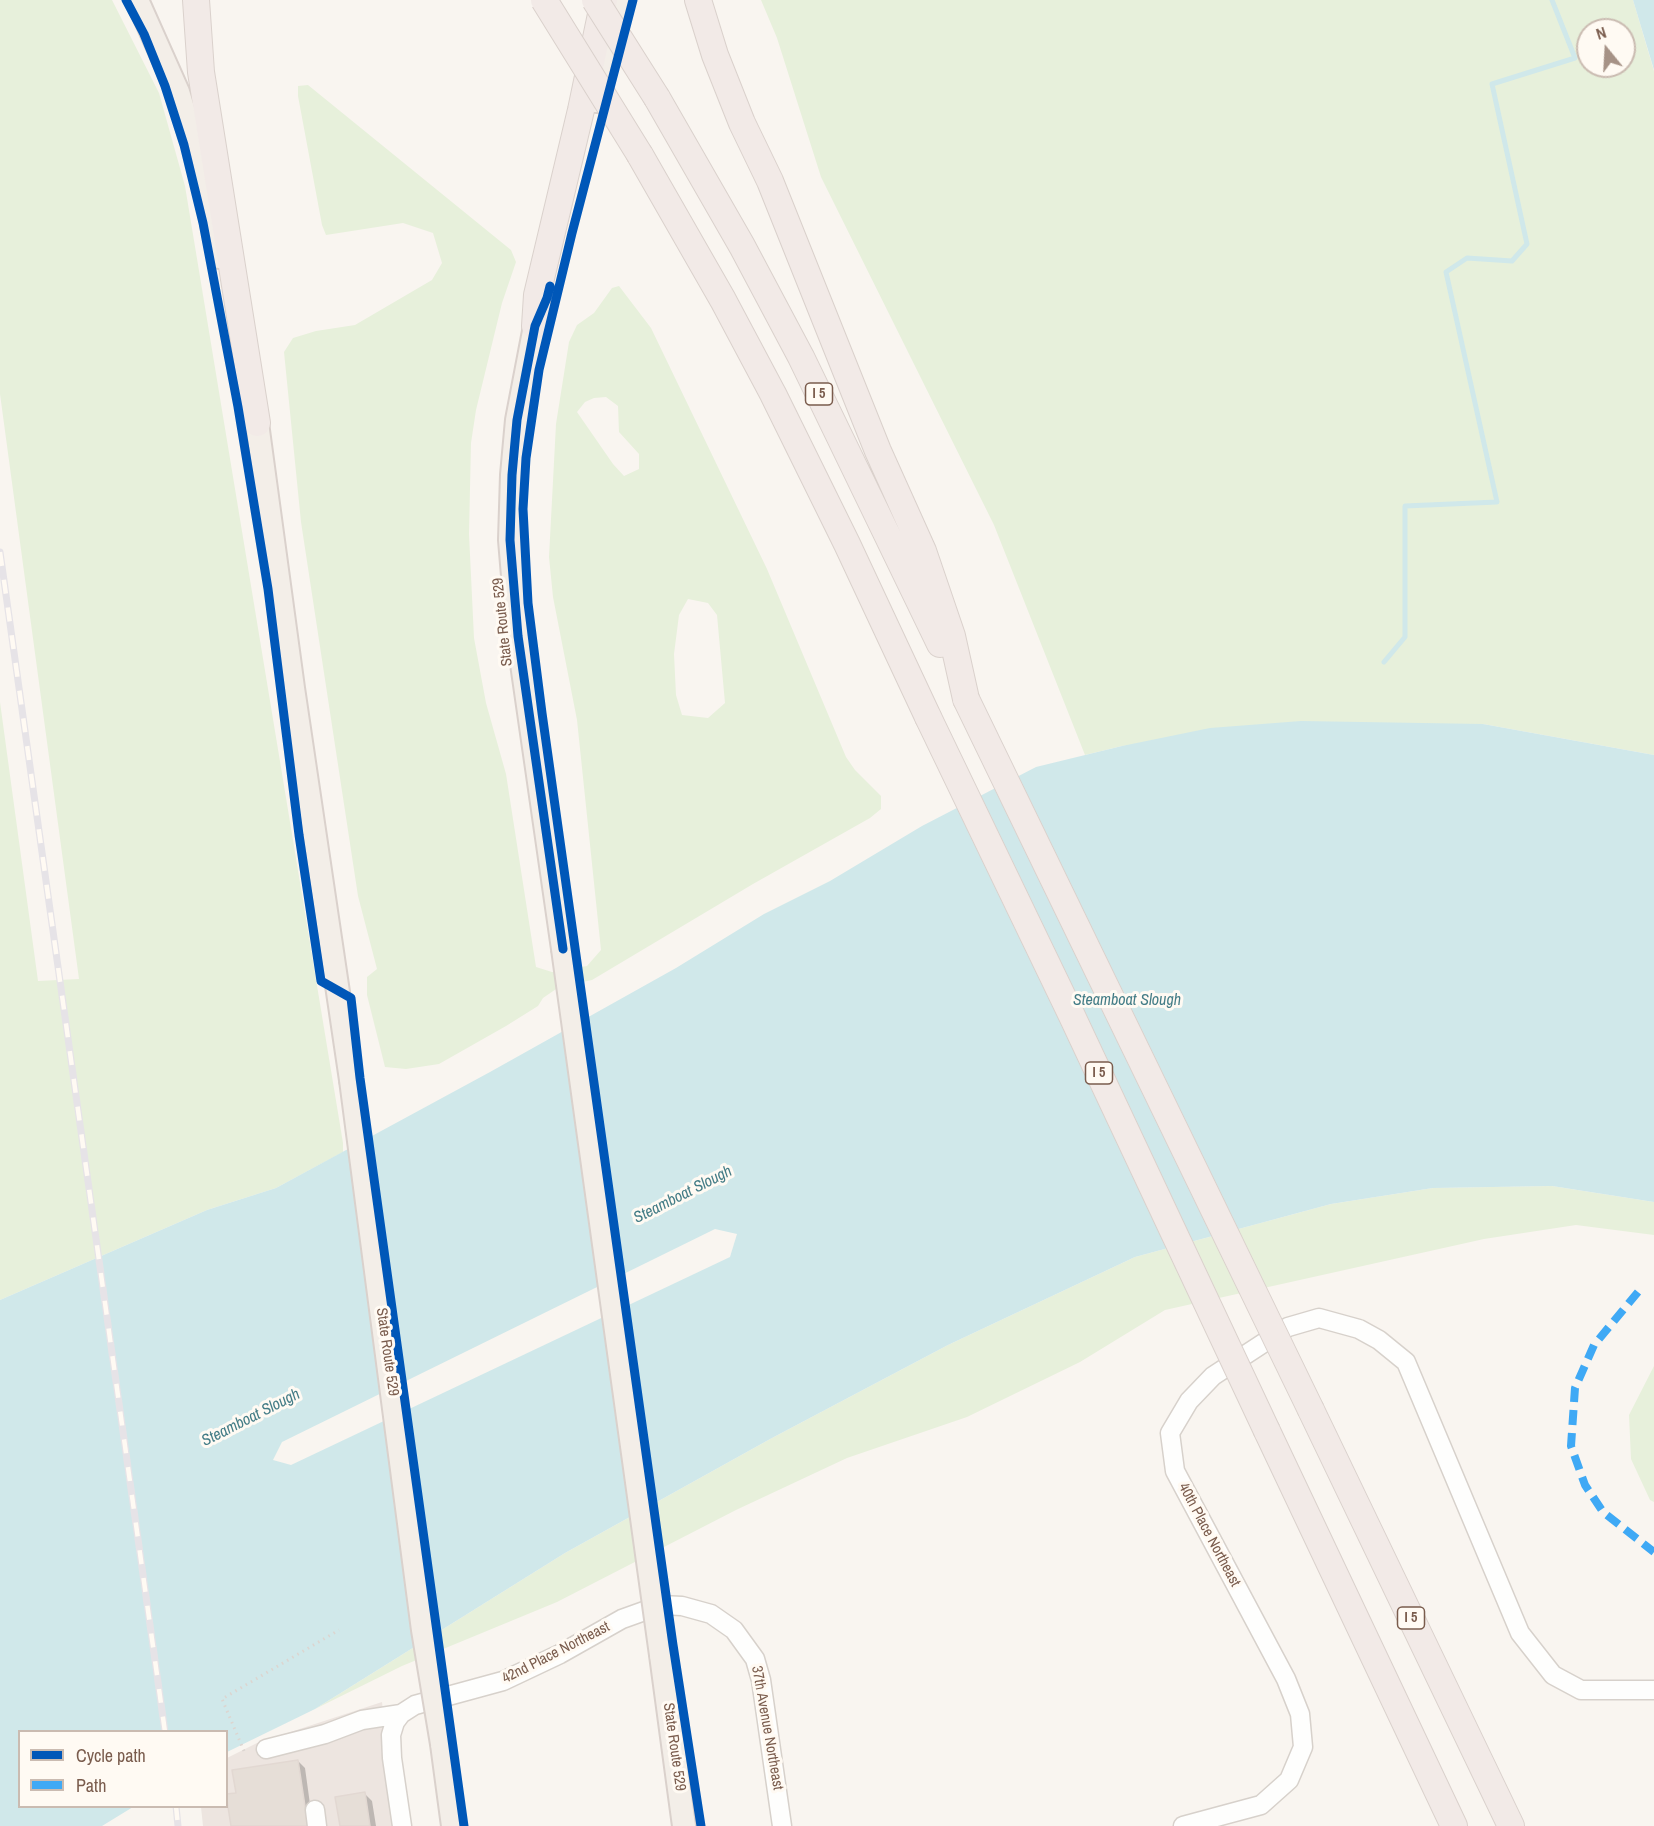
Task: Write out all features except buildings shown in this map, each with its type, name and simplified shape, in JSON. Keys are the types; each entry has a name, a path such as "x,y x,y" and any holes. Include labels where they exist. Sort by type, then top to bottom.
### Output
{"highway":[{"path":"196,0 201,72 257,423"},
{"name":"I 5","path":"544,0 640,155 723,300 773,394 1072,1016 1454,1826"},
{"name":"I 5","path":"595,0 657,98 742,246 801,357 1511,1826"},
{"path":"534,326 537,295 581,110 604,0"},
{"path":"699,4 742,123 770,181 878,451 923,551 952,636 966,699"}],"main road":[{"name":"State Route 529","path":"137,0 178,92 200,165 238,353 257,423 293,688 351,1080 423,1630 453,1826"},
{"name":"State Route 529","path":"622,0 547,298 534,326 517,420 510,540 518,636 684,1826"}],"street":[{"name":"40th Place Northeast","path":"1183,1826 1261,1805 1289,1780 1303,1747 1300,1714 1286,1679 1175,1472 1170,1433 1189,1401 1213,1376 1288,1326 1319,1318 1359,1329 1379,1340 1406,1362 1520,1633 1552,1676 1581,1690 1654,1690"},
{"name":"42nd Place Northeast","path":"266,1749 325,1734 362,1720 401,1714 415,1705 503,1681 560,1654 622,1619 652,1608 662,1605 682,1606 711,1614"},
{"name":"37th Avenue Northeast","path":"711,1614 734,1630 755,1659 761,1680 782,1826"},
{"path":"401,1714 395,1722 391,1735 402,1826"}],"path":[{"path":"244,1751 222,1699 339,1630"}],"shaded area":[{"path":"382,1702 396,1826 203,1826 201,1808 228,1808 228,1758 257,1743"}],"green space":[{"path":"0,0 112,0 159,93 185,186 343,1152 276,1188 207,1210 0,1300 0,702 38,981 79,979 0,394"},
{"path":"761,0 1633,0 1654,71 1654,755 1483,724 1122,746 1085,755 994,525 821,177 777,38"},
{"path":"308,85 511,250 516,262 502,303 476,410 471,443 469,534 474,638 486,703 506,774 536,967 552,972 587,966 601,950 577,720 553,597 549,557 556,424 569,342 577,325 594,313 612,288 619,286 651,328 767,569 846,757 855,770 881,796 881,809 870,818 753,884 592,980 559,987 543,998 538,1006 439,1064 406,1069 385,1067 367,995 367,977 377,969 358,896 301,522 284,352 293,338 316,331 355,325 432,280 442,263 433,233 403,223 326,235 322,225 298,86","holes":["606,397 618,406 619,432 639,454 639,469 624,476 577,412 585,402 594,398","688,599 708,603 717,615 725,703 708,718 682,715 676,695 674,654 679,615"]},
{"path":"1552,1186 1654,1202 1654,1235 1576,1225 1484,1239 1165,1310 1080,1362 967,1417 847,1458 736,1510 557,1602 402,1666 315,1709 565,1553 772,1438 948,1345 1135,1257 1331,1204 1433,1188"},
{"path":"1654,1366 1654,1502 1650,1500 1631,1459 1629,1415"}],"water":[{"path":"1633,0 1654,0 1654,70"},
{"name":"Steamboat Slough","path":"1301,721 1483,724 1654,755 1654,1202 1552,1186 1433,1188 1331,1204 1135,1257 948,1345 772,1438 565,1553 315,1709 228,1752 228,1730 18,1730 18,1808 131,1808 102,1826 0,1826 0,1300 207,1210 276,1188 676,968 764,914 830,881 922,826 1036,767 1210,728"}],"pier":[{"path":"715,1229 737,1234 730,1257 291,1465 273,1460 282,1442"}],"waterway":[{"path":"1384,662 1405,637 1405,506 1497,502 1446,272 1467,258 1512,261 1527,244 1492,84 1575,58 1552,0"}],"railway":[{"path":"0,552 165,1730"},
{"path":"176,1808 178,1826"}],"marked path":[{"path":"1638,1292 1594,1345 1575,1388 1571,1446 1585,1485 1603,1512 1654,1552"}],"cycle path":[{"path":"126,0 144,34 165,86 184,145 203,223 238,407 268,589 299,835 321,981 351,998 360,1078 464,1826"},
{"path":"633,0 539,370 526,458 523,509 528,603 542,713 673,1645 701,1826"},
{"path":"550,286 535,326 517,420 510,540 518,636 563,949"}]}
